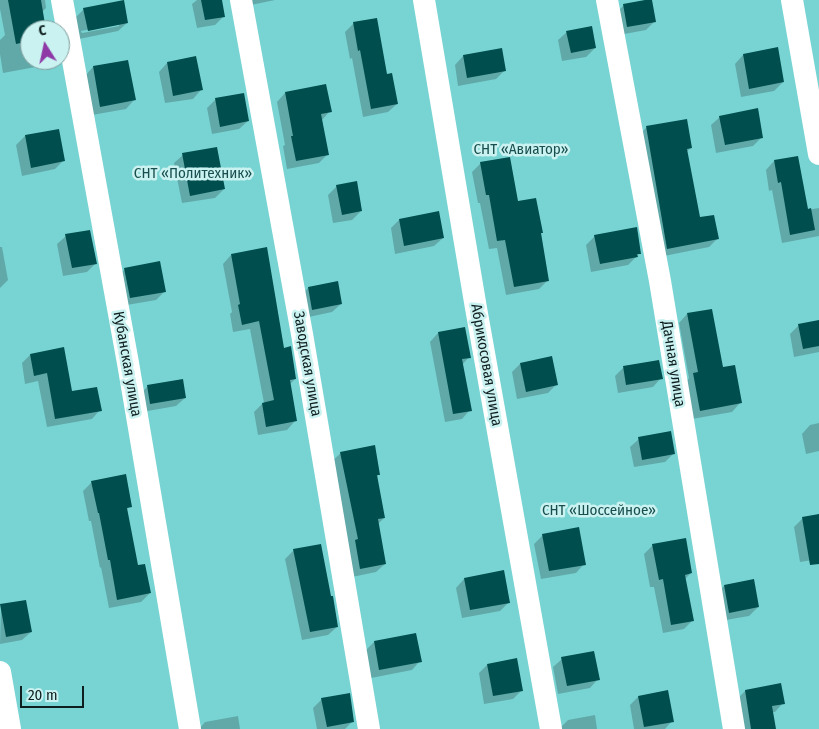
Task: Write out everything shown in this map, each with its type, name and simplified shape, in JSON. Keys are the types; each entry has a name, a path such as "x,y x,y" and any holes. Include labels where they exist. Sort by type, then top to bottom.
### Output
{"street":[{"name":"Кубанская улица","path":"62,0 128,363 190,729"},
{"name":"Заводская улица","path":"241,0 302,334 369,729"},
{"name":"Абрикосовая улица","path":"424,0 476,308 551,729"},
{"name":"Дачная улица","path":"607,0 660,281 734,729"},
{"path":"792,0 819,154"},
{"path":"0,672 10,729"}],"green space":[{"path":"0,0 819,0 819,729 0,729"}],"building":[{"path":"8,0 41,0 44,20 20,20 20,43 16,44"},
{"path":"124,0 128,23 88,31 83,8"},
{"path":"201,0 222,0 225,17 205,20"},
{"path":"652,0 656,22 627,27 623,4"},
{"path":"377,18 387,74 392,73 398,104 371,109 353,22"},
{"path":"592,26 596,48 571,53 566,31"},
{"path":"778,47 784,82 749,89 743,54"},
{"path":"502,48 506,71 467,78 463,55"},
{"path":"196,56 203,90 173,96 167,62"},
{"path":"128,60 136,100 100,107 93,66"},
{"path":"326,84 332,112 321,114 329,155 296,161 285,92"},
{"path":"244,93 249,121 220,127 215,98"},
{"path":"758,108 763,138 725,145 719,116"},
{"path":"687,119 692,148 687,149 700,217 714,215 719,239 667,249 646,126"},
{"path":"59,129 65,161 31,168 25,135"},
{"path":"217,147 225,189 190,196 182,153"},
{"path":"798,156 808,209 811,208 815,230 790,235 781,182 778,183 774,160"},
{"path":"510,157 518,201 536,198 549,281 514,287 505,240 497,241 489,195 486,195 480,162"},
{"path":"357,181 362,211 342,215 336,185"},
{"path":"439,211 444,238 404,246 399,219"},
{"path":"637,227 641,254 637,254 638,257 600,264 594,235"},
{"path":"90,230 97,264 72,268 65,234"},
{"path":"267,247 284,348 291,346 296,379 290,380 297,421 266,427 262,403 274,400 259,321 242,325 231,254"},
{"path":"160,261 166,292 130,298 124,268"},
{"path":"338,281 342,304 312,310 308,287"},
{"path":"712,309 723,367 735,365 742,403 700,411 693,373 698,372 687,313"},
{"path":"819,320 819,346 803,349 798,324"},
{"path":"465,327 471,358 462,359 472,411 453,414 438,332"},
{"path":"64,347 72,391 97,387 102,411 55,419 47,373 34,376 30,354"},
{"path":"552,356 558,385 526,392 520,363"},
{"path":"659,360 663,379 626,385 623,366"},
{"path":"183,379 186,398 150,404 147,385"},
{"path":"671,431 675,454 642,460 638,437"},
{"path":"375,445 380,475 377,475 385,518 378,519 386,564 360,569 355,540 358,539 340,452"},
{"path":"126,474 132,507 127,508 138,565 145,564 151,593 117,600 110,560 108,560 91,481"},
{"path":"819,514 819,564 810,565 802,517"},
{"path":"579,527 586,565 549,571 542,534"},
{"path":"686,538 692,573 685,575 694,621 671,625 663,579 659,580 652,544"},
{"path":"321,544 338,627 310,632 293,549"},
{"path":"504,570 510,603 470,610 464,578"},
{"path":"754,579 759,607 729,613 724,585"},
{"path":"26,600 32,632 6,637 0,604"},
{"path":"416,633 422,662 379,670 374,641"},
{"path":"594,651 600,680 567,686 561,657"},
{"path":"517,658 523,691 493,696 487,664"},
{"path":"781,683 785,704 772,706 776,729 751,729 745,690"},
{"path":"668,690 674,722 644,727 638,696"},
{"path":"350,693 354,722 327,727 321,698"}],"park label":[{"name":"СНТ «Авиатор»","path":"521,150"},
{"name":"СНТ «Политехник»","path":"193,174"},
{"name":"СНТ «Шоссейное»","path":"599,511"}]}
